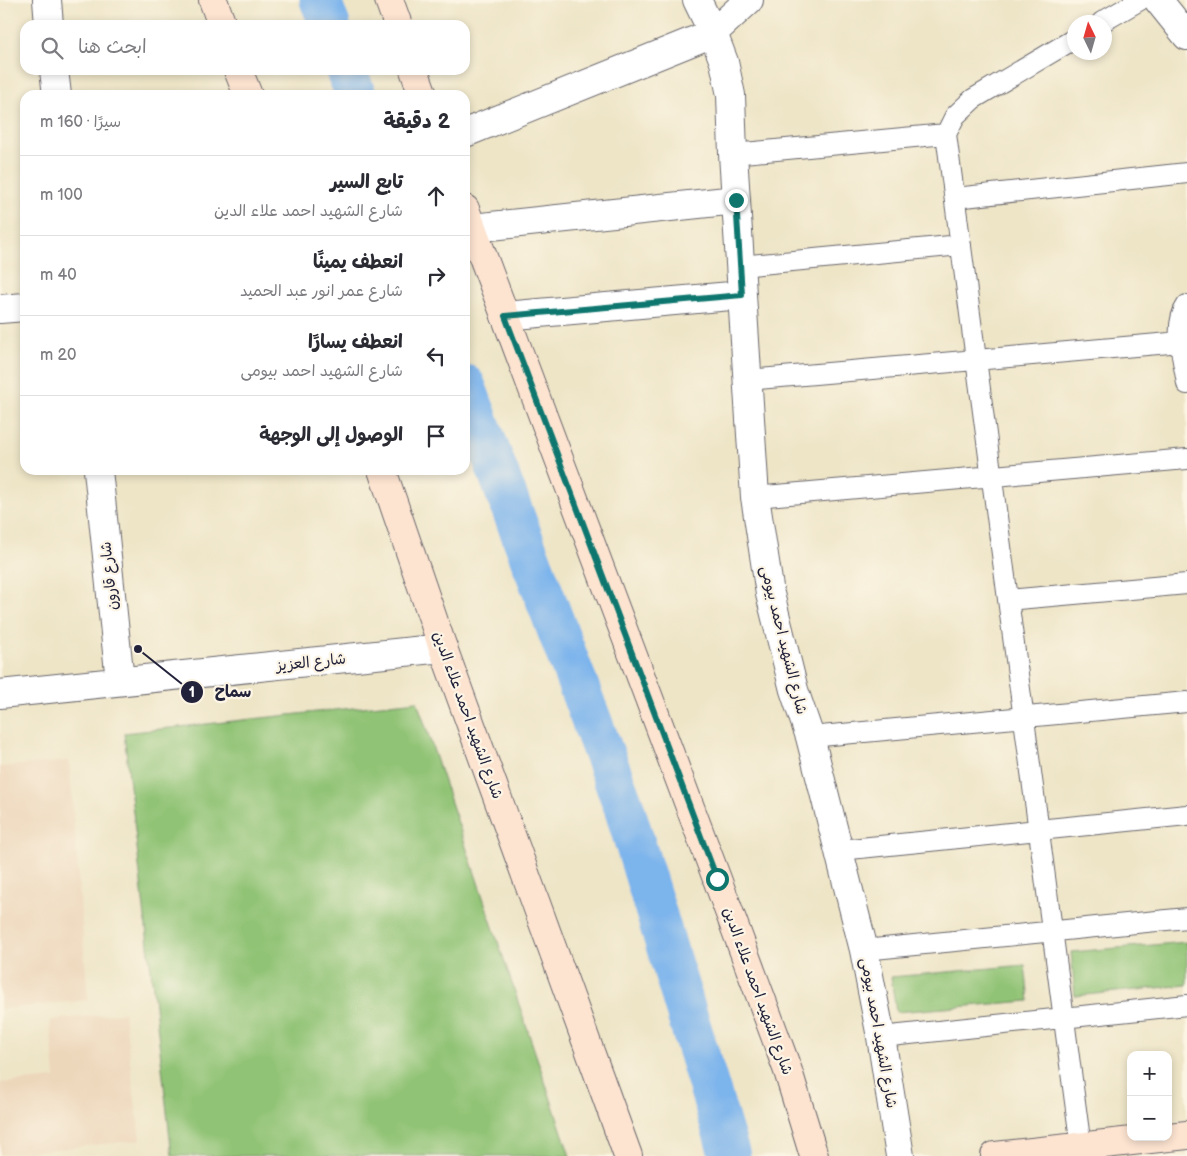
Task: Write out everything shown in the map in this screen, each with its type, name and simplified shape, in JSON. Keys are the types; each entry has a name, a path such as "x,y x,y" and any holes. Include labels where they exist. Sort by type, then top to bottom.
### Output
{"street":[{"path":"46,0 48,20"},
{"path":"212,0 220,20"},
{"path":"389,0 396,20"},
{"name":"شارع الشهيد احمد بيومى","path":"697,0 724,62 730,95 756,497 770,594 794,690 810,737 840,850 864,950 881,1038 900,1156"},
{"path":"470,131 713,33 749,0"},
{"path":"1158,0 1187,36"},
{"path":"55,75 56,90"},
{"path":"240,75 246,90"},
{"path":"416,75 421,90"},
{"path":"470,219 736,200"},
{"name":"شارع الشهيد احمد علاء الدين","path":"470,222 788,1071 814,1156"},
{"path":"505,316 742,295"},
{"path":"0,309 20,307"},
{"name":"شارع قارون","path":"99,475 120,682"},
{"name":"شارع الشهيد احمد علاء الدين","path":"384,475 443,648 628,1156"},
{"name":"شارع العزيز","path":"0,694 443,648"},
{"path":"995,1156 1187,1135"}],"lane":[{"path":"1112,16 1140,0"},
{"path":"1067,43 973,99 956,116 946,134 1081,1147"},
{"path":"733,154 946,134"},
{"path":"955,198 1187,173"},
{"path":"740,266 961,245"},
{"path":"1187,305 1180,319 1187,384"},
{"path":"748,380 1181,342"},
{"path":"756,497 1187,459"},
{"path":"1008,600 1187,584"},
{"path":"810,737 1187,702"},
{"path":"840,850 1187,816"},
{"path":"864,950 1187,918"},
{"path":"881,1038 1187,1005"}],"shaded area":[{"path":"69,761 88,1000 0,1009 0,767"},
{"path":"124,1013 140,1140 0,1155 0,1083 55,1078 50,1020"}],"green space":[{"path":"417,701 570,1156 172,1156 124,733"},
{"path":"1187,942 1187,985 1075,996 1071,952"},
{"path":"1025,965 1029,1001 896,1012 891,977"}],"waterway":[{"path":"320,0 328,20"},
{"path":"348,75 354,90"},
{"path":"470,398 624,807 730,1156"}],"place":[{"name":"سماح","path":"138,649"}],"route":[{"path":"717,879 505,316 742,295 736,200"}]}
